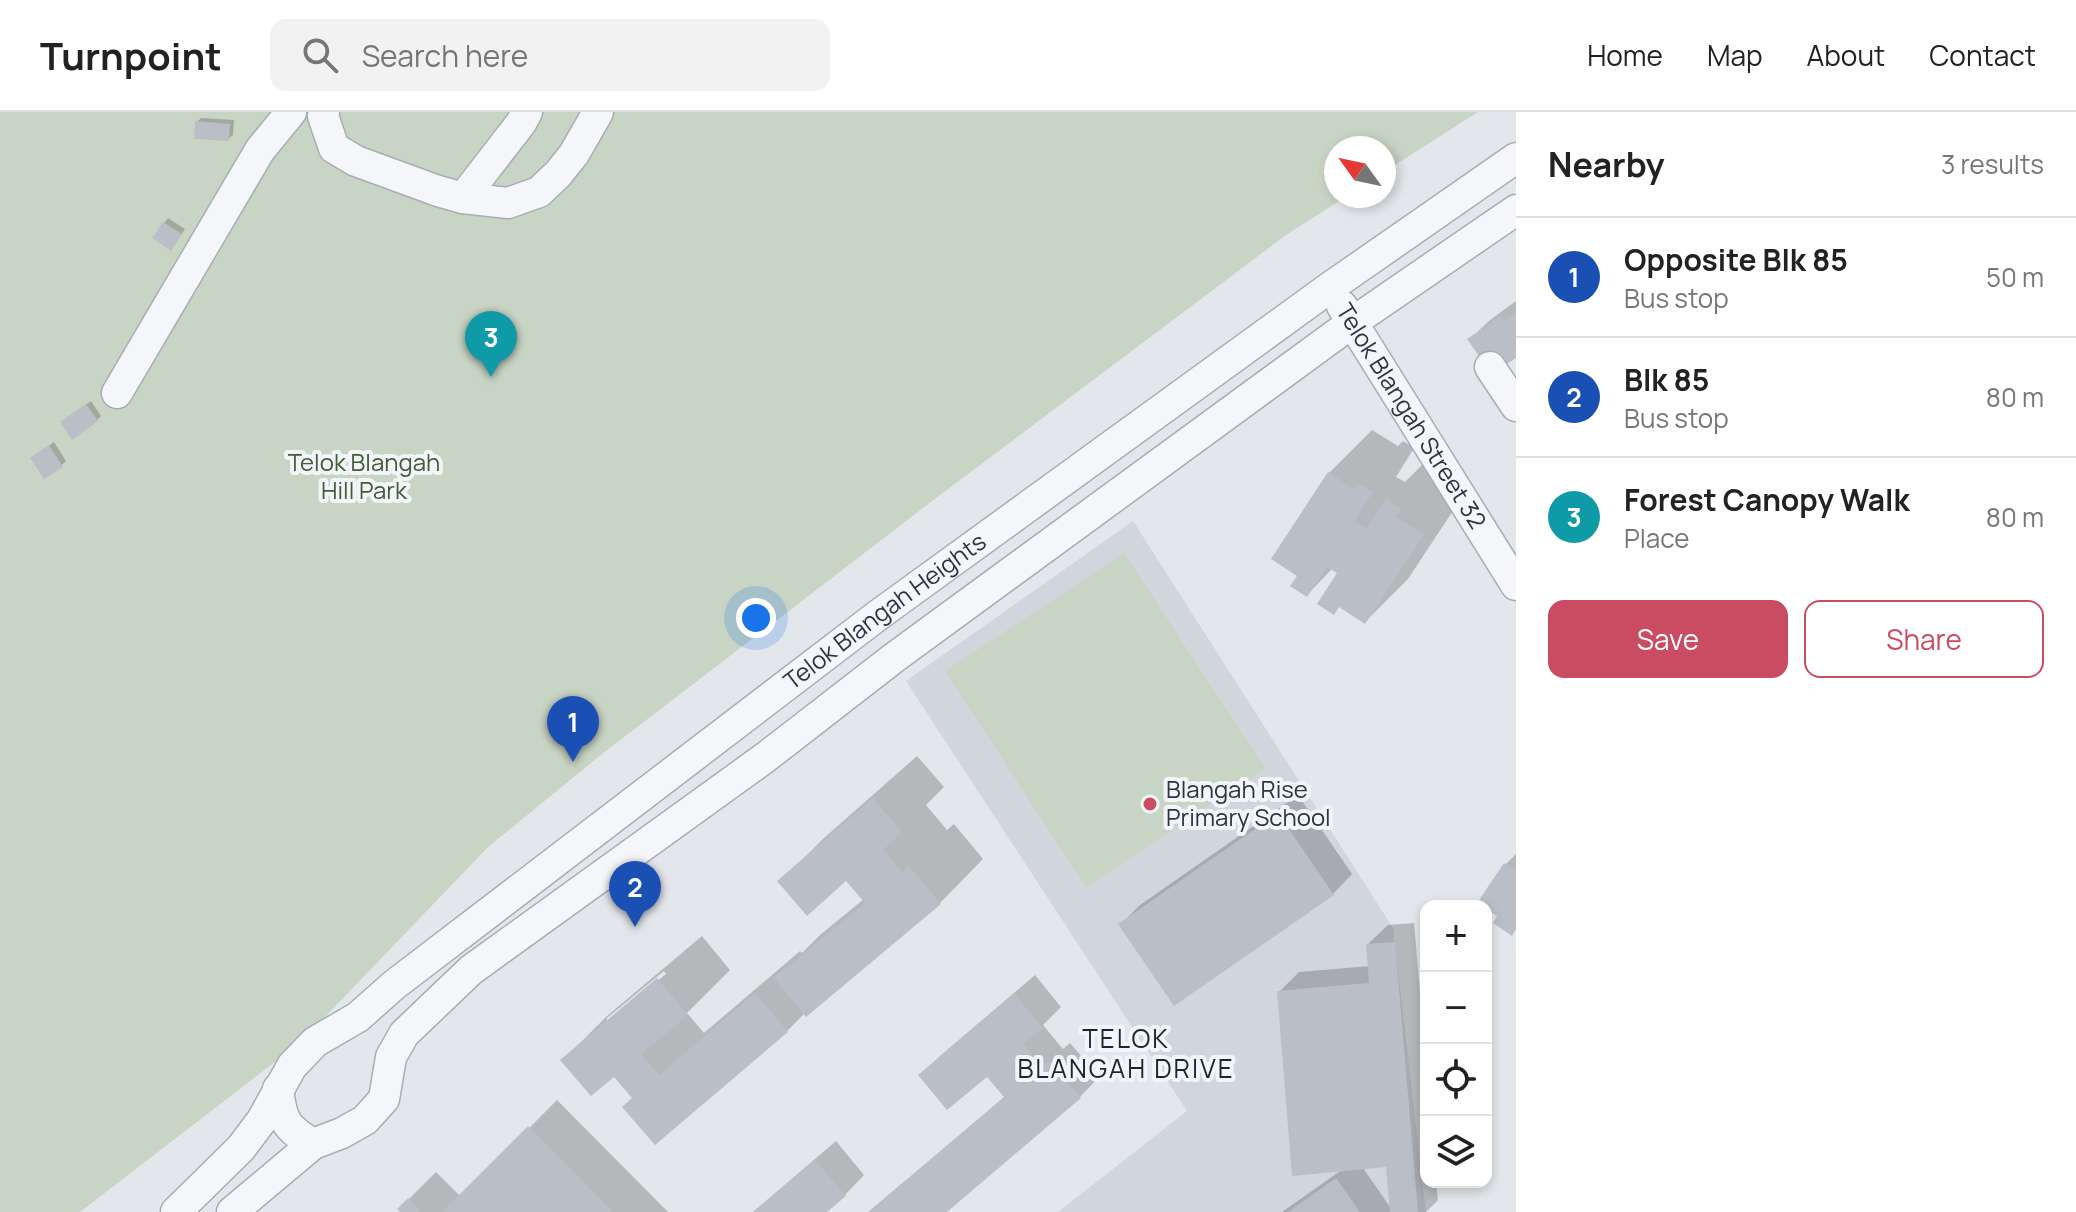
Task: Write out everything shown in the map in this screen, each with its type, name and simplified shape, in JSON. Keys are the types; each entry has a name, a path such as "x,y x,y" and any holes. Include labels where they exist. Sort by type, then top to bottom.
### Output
{"street":[{"path":"117,393 260,150 291,112"},
{"path":"463,198 527,112"},
{"path":"320,113 334,148 356,161 463,198 508,203 539,192 558,174 574,154 598,112"},
{"name":"Telok Blangah Heights","path":"176,1212 241,1148 262,1120 292,1066 315,1042 358,1017 394,985 877,616 1329,288 1516,158"},
{"name":"Telok Blangah Heights","path":"232,1212 297,1155 313,1144 365,1120 384,1099 391,1057 404,1034 471,970 766,757 895,657 1353,322 1516,210"},
{"name":"Telok Blangah Street 32","path":"1329,288 1516,585"},
{"path":"1490,367 1516,406"},
{"path":"278,1089 282,1116 295,1133 313,1144"}],"shaded area":[{"name":"Blangah Rise Primary School","path":"1133,521 1393,928 1420,1160 1420,1188 1423,1188 1426,1212 1058,1212 1187,1111 906,681"}],"green space":[{"name":"Telok Blangah Hill Park","path":"0,112 1478,112 1396,164 1396,136 1324,136 1324,208 1328,208 1286,235 940,495 602,754 488,847 302,1041 80,1212 0,1212"},
{"path":"1124,553 1265,768 1086,887 945,671"}],"building":[{"path":"195,121 230,124 229,141 194,139"},
{"path":"163,222 182,234 171,251 152,238"},
{"path":"1516,312 1516,358 1505,365 1481,359 1467,339 1500,317 1503,321"},
{"path":"86,404 98,421 72,440 60,422"},
{"path":"49,445 63,467 44,479 30,458"},
{"path":"1328,472 1354,489 1358,483 1373,492 1354,521 1366,529 1386,499 1401,509 1396,517 1424,535 1365,624 1339,607 1334,615 1317,604 1337,573 1327,567 1307,597 1290,586 1297,576 1271,559"},
{"path":"873,798 902,832 883,850 902,872 909,866 941,904 806,1017 774,978 865,903 846,881 807,916 777,881"},
{"path":"1278,813 1334,895 1174,1006 1118,924"},
{"path":"1504,863 1516,871 1516,929 1512,936 1493,923 1497,916 1492,913 1492,900 1479,900"},
{"path":"1395,942 1418,1212 1390,1212 1386,1167 1292,1176 1277,991 1369,983 1366,944"},
{"path":"657,978 688,1015 641,1054 659,1075 755,993 788,1032 655,1145 622,1107 632,1098 614,1077 591,1096 560,1060"},
{"path":"1014,994 1043,1028 1023,1044 1042,1067 1049,1061 1081,1098 947,1212 869,1212 1004,1097 987,1077 947,1110 918,1075"},
{"path":"528,1126 613,1212 442,1212"},
{"path":"815,1160 846,1196 827,1212 753,1212"},
{"path":"1336,1178 1360,1212 1288,1212"},
{"path":"408,1198 421,1212 400,1212 397,1209"}],"place":[{"name":"Forest Canopy Walk","path":"491,377"},
{"name":"Opposite Blk 85","path":"573,762"},
{"name":"Blangah Rise Primary School","path":"1150,804"},
{"name":"Blk 85","path":"635,927"}],"district":[{"name":"TELOK BLANGAH DRIVE","path":"1126,1054"}]}
